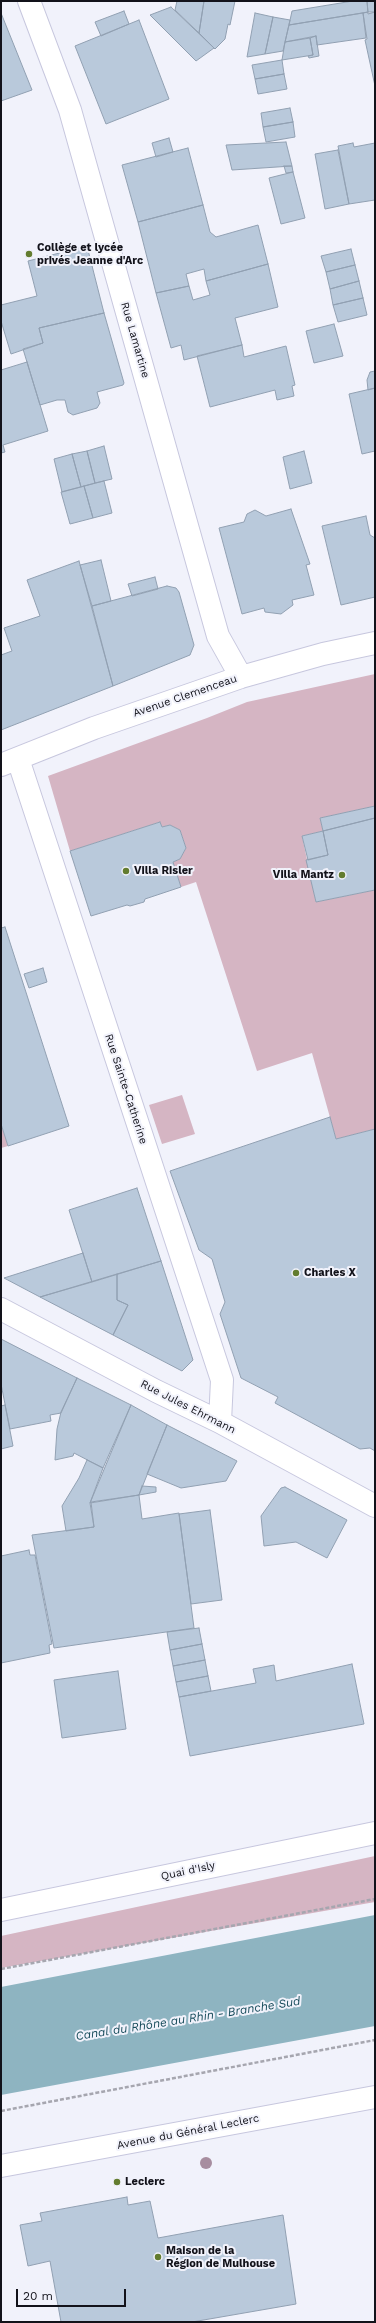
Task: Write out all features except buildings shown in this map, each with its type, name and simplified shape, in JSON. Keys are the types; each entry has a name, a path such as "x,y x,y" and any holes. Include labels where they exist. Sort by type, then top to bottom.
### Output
{"street":[{"name":"Rue Lamartine","path":"29,1 70,110 218,636 241,677"},
{"name":"Avenue Clemenceau","path":"9,762 94,728 241,677 323,654 375,643"},
{"name":"Rue Sainte-Catherine","path":"9,762 222,1380 220,1422"},
{"name":"Rue Jules Ehrmann","path":"1,1309 156,1391 220,1422 375,1506"},
{"name":"Quai d'Isly","path":"1,1910 375,1833"},
{"name":"Avenue du Général Leclerc","path":"1,2166 375,2097"}],"path":[{"path":"1,1969 375,1899"},
{"path":"1,2111 375,2040"}],"shaded area":[{"path":"375,674 375,806 320,818 323,831 302,836 316,902 375,890 375,1129 336,1139 312,1053 257,1071 196,882 181,887 173,862 180,859 186,848 180,830 170,825 162,827 160,822 70,851 48,776 247,702"},
{"path":"182,1095 195,1134 162,1144 149,1105"},
{"path":"1,1124 8,1146 1,1148"},
{"path":"375,1856 375,1902 1,1968 1,1936"}],"water":[{"name":"Canal du Rhône au Rhin - Branche Sud","path":"375,1915 375,2026 1,2095 1,1987"}],"place":[{"name":"Collège et lycée privés Jeanne d'Arc","path":"29,254"},
{"name":"Villa Risler","path":"126,871"},
{"name":"Villa Mantz","path":"342,875"},
{"name":"Charles X","path":"296,1273"},
{"name":"Leclerc","path":"117,2182"},
{"name":"Maison de la Région de Mulhouse","path":"158,2257"}]}
